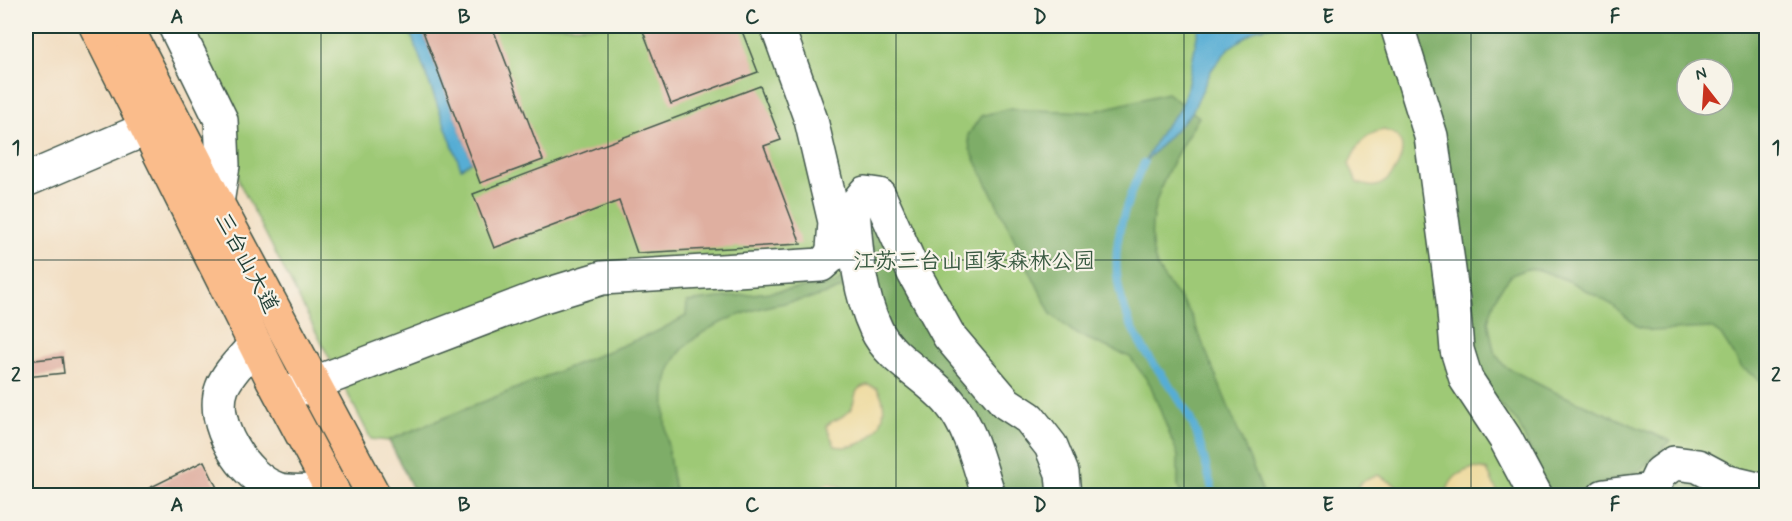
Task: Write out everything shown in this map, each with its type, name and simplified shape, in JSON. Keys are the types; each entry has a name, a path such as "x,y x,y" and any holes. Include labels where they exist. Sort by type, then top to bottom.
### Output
{"main road":[{"name":"三台山大道","path":"96,26 255,344 333,493"},
{"name":"三台山大道","path":"126,26 217,203 374,495"}],"lane":[{"path":"175,26 221,120 223,165 217,203"},
{"path":"281,395 537,298 602,278 821,265 830,257 833,249 836,222 811,120 777,26"},
{"path":"1397,26 1431,136 1453,300 1457,350 1466,379 1505,438 1536,495"},
{"path":"26,180 148,128"},
{"path":"989,495 969,437 950,403 900,358 876,331 861,288 852,208 865,193 879,195 915,273 949,336 1006,403 1029,418 1051,446 1062,473 1064,495"},
{"path":"255,344 223,386 218,403 225,430 240,461 254,476 278,489 333,493"},
{"path":"1604,495 1653,493 1660,473 1674,463 1698,466 1728,482 1767,491"}],"green space":[{"name":"江苏三台山国家森林公园","path":"181,26 1766,26 1766,495 416,495 389,441 371,439 239,182 229,115"},
{"path":"1405,26 1766,26 1766,384 1742,368 1721,335 1711,328 1652,331 1637,326 1611,304 1569,281 1540,270 1527,269 1512,275 1498,292 1488,321 1494,351 1504,366 1550,390 1670,441 1640,470 1570,495 1550,495 1518,423 1483,387 1467,333 1469,285 1436,129"},
{"path":"1167,93 1199,117 1169,168 1155,205 1152,244 1156,263 1163,277 1192,317 1264,495 1181,495 1178,486 1178,456 1150,384 1130,357 1076,334 1051,314 970,149 968,135 981,116 1006,109 1091,112"},
{"path":"868,200 1034,438 1053,495 996,495 883,324 861,204"},
{"path":"845,276 852,282 841,288 811,298 769,306 740,315 710,328 685,347 669,372 665,400 666,434 676,495 416,495 389,440 658,331 686,316 687,302 835,284"},
{"path":"1669,471 1739,495 1661,496"}],"sand":[{"path":"1384,130 1396,135 1401,142 1401,158 1398,166 1382,184 1371,187 1357,183 1349,164 1355,152 1371,134"},
{"path":"868,385 877,388 882,399 884,410 881,421 869,438 859,444 847,447 835,446 826,426 848,413 859,388"},
{"path":"1474,468 1487,470 1498,493 1496,495 1446,495 1455,477"},
{"path":"1378,475 1396,485 1399,495 1358,495 1356,489 1361,482"},
{"path":"830,483 844,488 846,495 807,495 810,490"}],"water":[{"path":"408,26 421,26 472,161 461,168"},
{"path":"1199,26 1273,26 1257,29 1229,48 1212,69 1192,112 1144,163 1162,130 1180,109 1187,88"}],"building":[{"path":"421,26 492,26 543,160 480,183"},
{"path":"641,26 740,26 758,72 671,104"},
{"path":"760,86 781,140 764,146 801,244 637,253 619,201 494,248 473,194"},
{"path":"62,357 64,373 26,377 26,361"},
{"path":"204,461 221,496 138,496 137,494"}],"waterway":[{"path":"1144,163 1120,230 1117,252 1120,295 1139,341 1188,414 1202,451 1214,496"}]}
